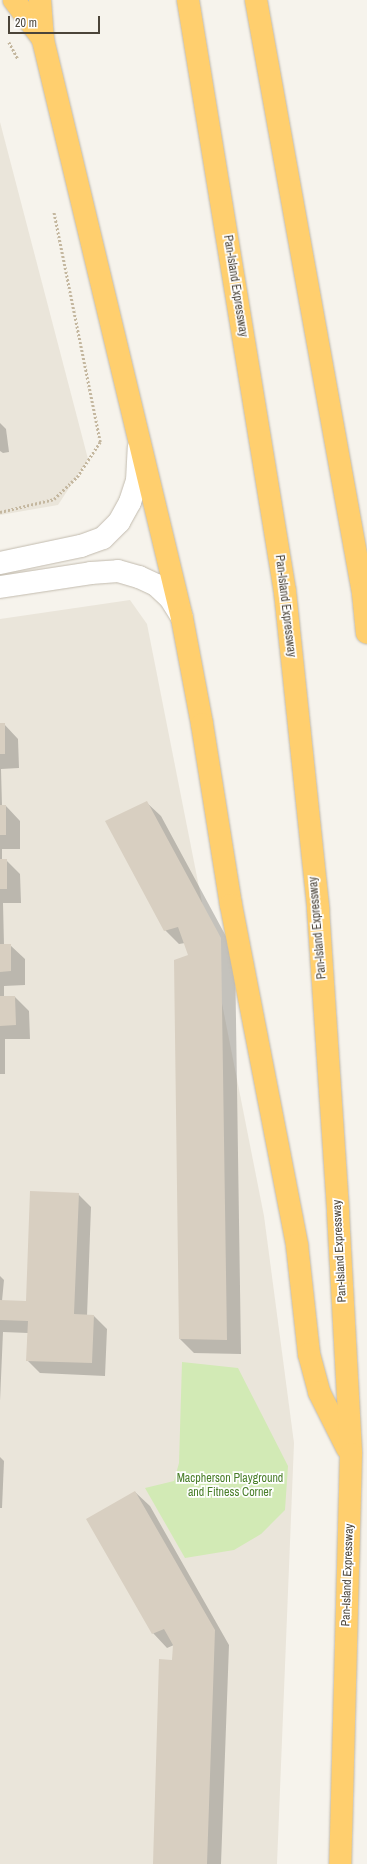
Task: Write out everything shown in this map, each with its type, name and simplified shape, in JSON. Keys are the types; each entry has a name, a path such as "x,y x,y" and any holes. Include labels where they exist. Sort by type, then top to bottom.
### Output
{"highway":[{"path":"14,0 43,40"},
{"path":"40,0 43,40 182,618 202,724 231,905 296,1245 309,1354 319,1392 351,1454"},
{"name":"Pan-Island Expressway","path":"188,0 285,592 318,908 338,1212 351,1454 340,1864"},
{"path":"256,0 363,593 367,633"}],"street":[{"path":"0,563 80,546 103,538 119,522 130,502 137,481 140,439"},
{"path":"0,587 91,572 118,571 139,577 156,585 170,598 182,618"}],"path":[{"path":"7,38 20,63"},
{"path":"0,512 54,499 77,477 100,442 53,208"}],"shaded area":[{"path":"0,122 88,459 58,505 0,515"},
{"path":"130,600 147,624 264,1216 294,1443 277,1864 0,1864 0,619"}],"green space":[{"name":"Macpherson Playground and Fitness Corner","path":"182,1362 238,1368 288,1466 285,1510 261,1534 234,1550 185,1558 145,1488 174,1481 179,1463"}],"building":[{"path":"0,723 5,723 5,754 0,754"},
{"path":"147,801 221,938 227,1340 179,1339 174,960 188,955 178,927 164,931 105,821"},
{"path":"0,805 6,805 6,835 0,835"},
{"path":"0,859 7,859 7,889 0,889"},
{"path":"0,944 11,944 11,971 0,972"},
{"path":"0,996 15,996 16,1025 0,1026"},
{"path":"30,1191 79,1193 74,1314 94,1315 92,1363 26,1361 28,1321 0,1320 0,1300 26,1301"},
{"path":"135,1491 215,1630 207,1864 153,1864 159,1659 172,1660 173,1645 164,1629 152,1634 86,1519"}]}
